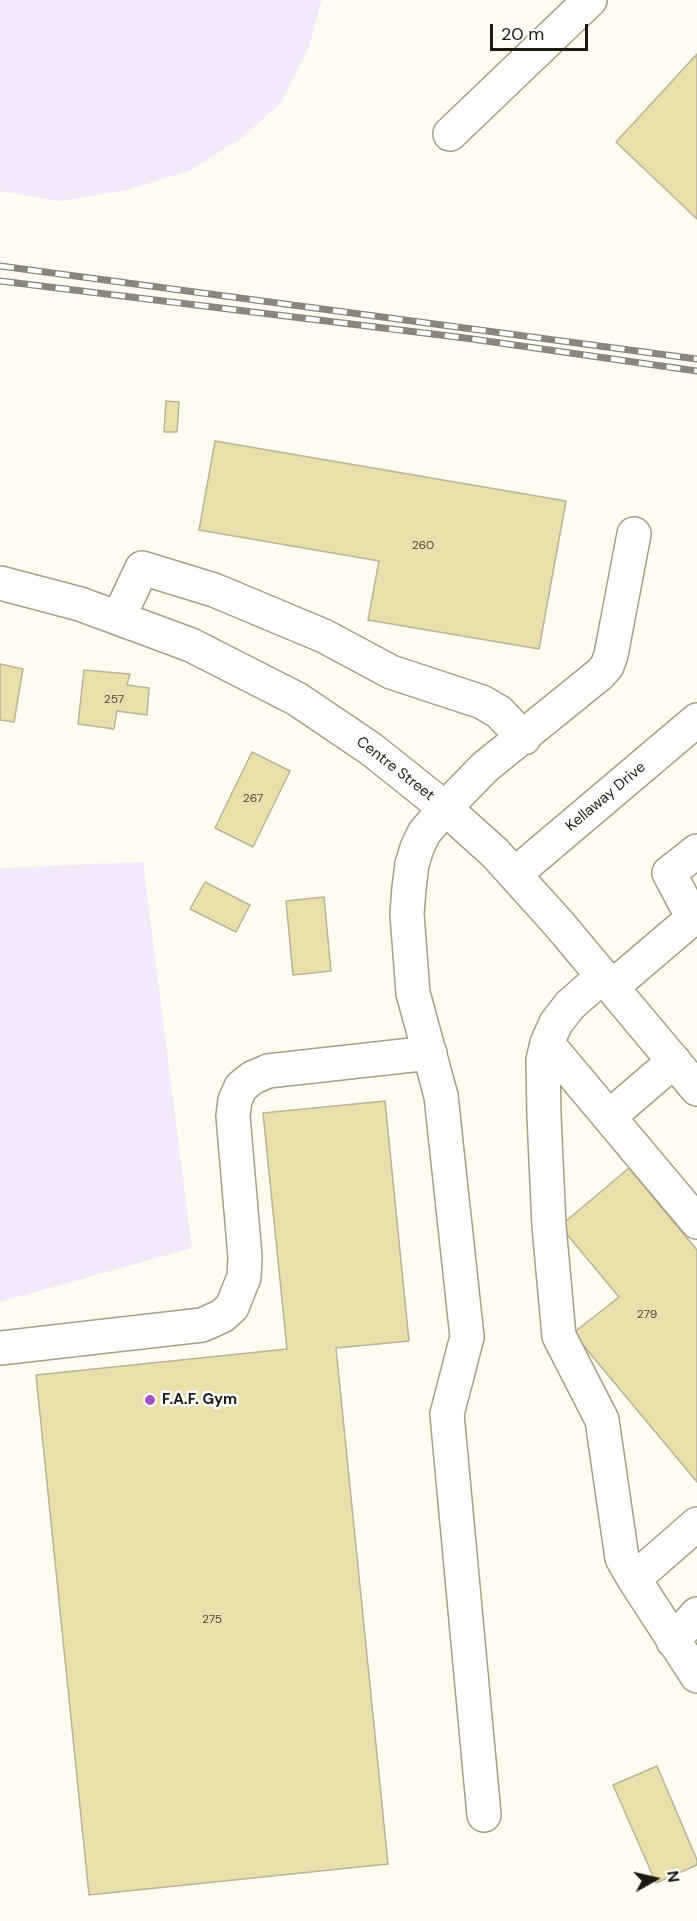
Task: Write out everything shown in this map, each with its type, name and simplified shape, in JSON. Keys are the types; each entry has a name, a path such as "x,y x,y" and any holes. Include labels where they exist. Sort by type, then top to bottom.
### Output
{"main road":[{"path":"450,134 590,0"},
{"path":"484,1815 447,1414 467,1336 441,1096 413,993 407,914 412,864 424,833 485,767 524,738 600,675 607,666 611,656 634,534"},
{"path":"119,617 142,568 214,590 324,636 391,672 482,702 499,712 524,738"},
{"name":"Centre Street","path":"0,583 80,604 191,645 297,699 371,749 445,808 495,853 608,982 697,1089"},
{"name":"Kellaway Drive","path":"515,874 697,720"},
{"path":"697,851 669,873 693,918 690,936 570,1005 555,1023 543,1060 549,1226 559,1336 602,1420 622,1558 697,1676"},
{"path":"547,1043 697,1222"},
{"path":"0,1348 202,1325 222,1316 232,1307 244,1277 245,1257 232,1116 235,1100 241,1088 252,1078 268,1071 430,1053"},
{"path":"610,1116 674,1061"},
{"path":"634,1579 697,1524"},
{"path":"673,1641 697,1614"}],"shaded area":[{"path":"0,0 322,0 309,47 281,103 242,138 189,171 127,190 59,201 0,191"},
{"path":"143,862 192,1248 0,1302 0,868"}],"building":[{"path":"697,54 697,219 616,142"},
{"path":"166,401 179,402 177,432 164,432"},
{"path":"215,441 566,501 539,649 368,620 379,561 199,530"},
{"path":"0,664 23,669 14,722 0,720"},
{"path":"84,670 130,674 127,685 149,688 147,715 117,711 114,729 78,724"},
{"path":"252,752 290,771 253,847 215,828"},
{"path":"205,882 250,905 236,932 190,909"},
{"path":"324,897 331,971 293,975 286,901"},
{"path":"385,1101 409,1341 336,1348 388,1864 89,1895 36,1375 287,1349 263,1113"},
{"path":"629,1168 697,1250 697,1482 573,1333 619,1297 560,1226"},
{"path":"657,1766 697,1860 697,1865 656,1883 613,1785"}],"railway":[{"path":"0,266 697,359"},
{"path":"0,281 465,338 697,371"}],"place":[{"name":"F.A.F. Gym","path":"150,1400"}]}
